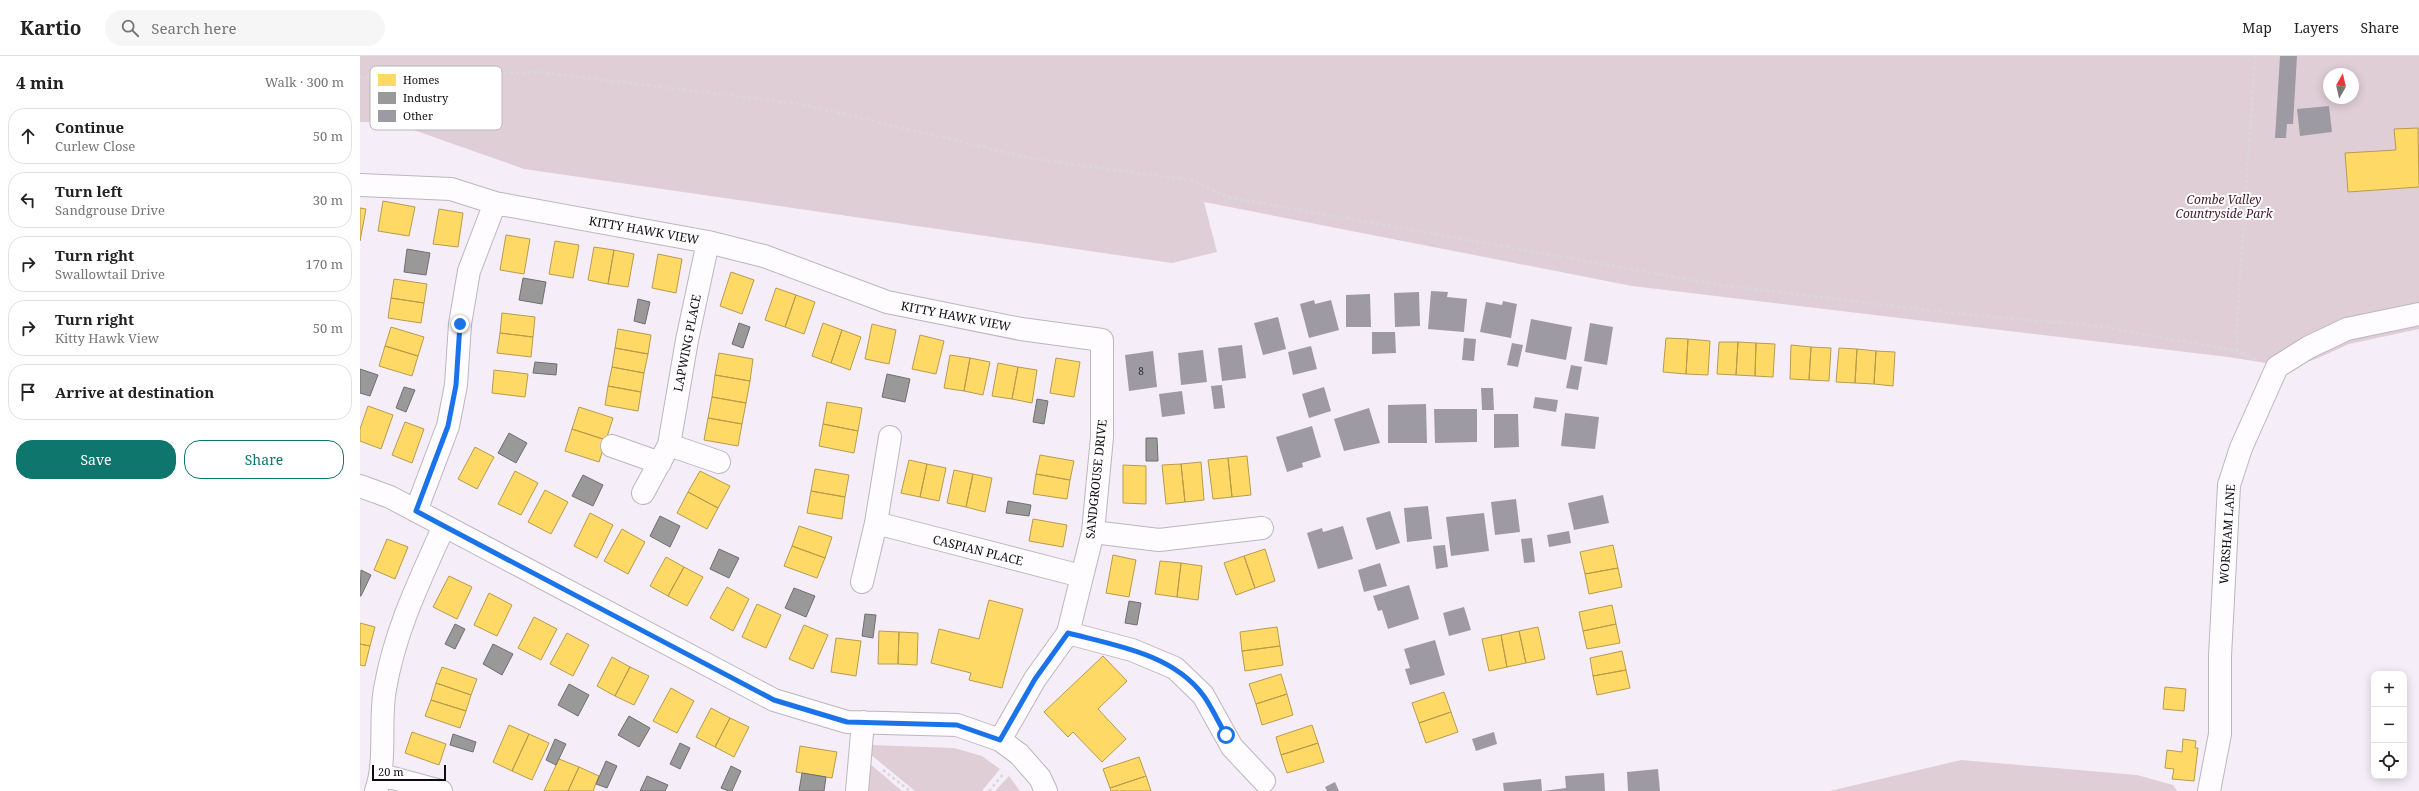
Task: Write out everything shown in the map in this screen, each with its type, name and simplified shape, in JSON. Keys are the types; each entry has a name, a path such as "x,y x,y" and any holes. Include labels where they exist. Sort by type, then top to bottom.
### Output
{"street":[{"name":"KITTY HAWK VIEW","path":"360,185 451,189 495,203 708,242 764,256 887,302 1021,330 1102,340"},
{"path":"416,511 448,426 456,385 460,324 469,271 495,203"},
{"name":"LAPWING PLACE","path":"643,493 664,454 686,340 708,242"},
{"path":"2277,366 2309,347 2347,329 2419,314"},
{"name":"SANDGROUSE DRIVE","path":"1000,740 1035,679 1068,633 1093,532 1102,437 1102,340"},
{"name":"WORSHAM LANE","path":"2209,791 2220,734 2220,656 2229,486 2241,448 2277,366"},
{"path":"862,582 876,523 890,437"},
{"path":"612,446 719,462"},
{"path":"360,486 390,497 774,700 847,722 957,725 1000,740 1019,754 1040,778 1046,791"},
{"name":"CASPIAN PLACE","path":"876,523 1081,576"},
{"path":"441,791 379,783 381,731 386,682 402,618 444,526"},
{"path":"1093,532 1159,540 1262,528"},
{"path":"1068,633 1132,650 1175,668 1203,695 1232,747 1264,781"},
{"path":"857,791 863,722"}],"path":[{"path":"2237,351 2237,322 2255,56"},
{"path":"502,73 539,72 800,104 1035,159 1195,180 1227,197 1720,285 1960,314 2098,326 2237,351 2277,366"},
{"path":"360,77 370,77"},
{"path":"861,752 910,791"}],"green space":[{"name":"Combe Valley Countryside Park","path":"360,56 2419,56 2419,329 2349,344 2316,359 2292,367 2228,357 1632,286 1204,202 1217,252 1172,263 524,169 414,130 502,130 502,66 370,66 370,122 360,122"},
{"path":"872,745 954,748 982,756 1000,769 982,791 915,791 870,754"},
{"path":"1961,760 2137,775 2173,785 2177,791 1830,791"},
{"path":"869,763 902,791 866,791"},
{"path":"1009,776 1020,791 995,791"}],"building: Homes":[{"path":"2418,128 2419,187 2348,192 2345,153 2396,150 2394,129"},
{"path":"383,201 415,207 409,236 378,231"},
{"path":"360,208 366,209 360,241"},
{"path":"439,209 463,213 458,247 433,244"},
{"path":"506,235 530,239 524,274 500,270"},
{"path":"555,241 579,245 573,278 549,274"},
{"path":"594,247 614,250 608,284 588,280"},
{"path":"614,250 634,254 628,287 608,284"},
{"path":"658,254 682,259 676,293 652,288"},
{"path":"731,272 754,280 742,314 720,306"},
{"path":"394,279 427,284 424,303 391,298"},
{"path":"776,288 796,295 785,327 765,320"},
{"path":"796,295 815,302 804,334 785,327"},
{"path":"391,298 424,303 421,323 388,318"},
{"path":"502,313 535,317 533,337 500,333"},
{"path":"823,323 842,330 831,363 812,356"},
{"path":"872,324 896,330 889,364 865,359"},
{"path":"391,327 424,337 418,356 385,346"},
{"path":"618,329 651,335 648,354 615,348"},
{"path":"842,330 861,337 850,370 831,363"},
{"path":"500,333 533,337 531,357 497,353"},
{"path":"920,335 944,341 936,374 912,369"},
{"path":"1666,338 1688,339 1686,374 1663,372"},
{"path":"1688,339 1710,341 1708,375 1686,374"},
{"path":"1719,342 1738,342 1736,375 1717,374"},
{"path":"1738,342 1756,343 1755,376 1736,375"},
{"path":"1756,343 1775,344 1773,377 1755,376"},
{"path":"1791,345 1811,347 1809,380 1790,379"},
{"path":"385,346 418,356 412,376 379,366"},
{"path":"1811,347 1831,348 1829,381 1809,380"},
{"path":"615,348 648,354 644,373 612,367"},
{"path":"1839,348 1857,349 1855,383 1836,382"},
{"path":"1857,349 1876,351 1874,384 1855,383"},
{"path":"1876,351 1895,352 1893,386 1874,384"},
{"path":"719,353 753,359 750,381 715,375"},
{"path":"950,355 970,358 964,391 944,388"},
{"path":"970,358 990,362 983,395 964,391"},
{"path":"1056,358 1080,362 1074,397 1050,393"},
{"path":"998,363 1018,367 1012,399 992,396"},
{"path":"612,367 644,373 641,392 608,386"},
{"path":"1018,367 1037,370 1032,403 1012,399"},
{"path":"494,370 528,374 525,397 492,393"},
{"path":"715,375 750,381 746,403 712,397"},
{"path":"608,386 641,392 638,411 605,405"},
{"path":"712,397 746,403 742,424 708,418"},
{"path":"827,402 862,408 858,431 823,424"},
{"path":"368,406 393,415 381,449 360,441 360,429"},
{"path":"579,407 613,418 606,440 572,429"},
{"path":"708,418 742,424 738,446 704,440"},
{"path":"405,422 424,429 412,463 392,455"},
{"path":"823,424 858,431 854,453 819,446"},
{"path":"572,429 606,440 599,462 565,451"},
{"path":"475,447 494,457 477,489 458,479"},
{"path":"1040,455 1074,461 1070,480 1036,474"},
{"path":"1247,456 1251,495 1232,497 1228,458"},
{"path":"1228,458 1232,497 1213,499 1208,460"},
{"path":"909,460 927,464 920,497 901,493"},
{"path":"1201,462 1204,500 1185,502 1181,464"},
{"path":"927,464 946,468 939,501 920,497"},
{"path":"1181,464 1185,502 1166,504 1162,465"},
{"path":"1123,465 1146,466 1146,504 1123,503"},
{"path":"815,469 849,475 845,497 811,491"},
{"path":"954,470 973,474 966,507 947,503"},
{"path":"515,471 538,483 521,515 498,504"},
{"path":"700,471 730,486 718,508 688,492"},
{"path":"973,474 992,478 985,512 966,507"},
{"path":"1036,474 1070,480 1067,499 1033,494"},
{"path":"545,490 568,502 551,534 528,522"},
{"path":"811,491 845,497 842,519 807,513"},
{"path":"688,492 718,508 707,529 677,513"},
{"path":"590,513 613,525 597,558 574,546"},
{"path":"1033,519 1067,525 1063,547 1029,541"},
{"path":"799,526 832,537 825,558 792,546"},
{"path":"622,529 645,542 628,574 604,561"},
{"path":"387,539 408,547 395,579 374,570"},
{"path":"1613,545 1618,568 1585,574 1580,552"},
{"path":"792,546 825,558 817,578 784,566"},
{"path":"1265,549 1275,581 1255,588 1244,556"},
{"path":"1113,555 1136,560 1129,597 1106,593"},
{"path":"1244,556 1255,588 1236,595 1224,563"},
{"path":"666,557 684,567 668,596 650,586"},
{"path":"1160,561 1181,563 1177,597 1155,594"},
{"path":"1181,563 1202,566 1198,600 1177,597"},
{"path":"684,567 703,577 687,606 668,596"},
{"path":"1618,568 1622,587 1589,594 1585,574"},
{"path":"449,576 472,587 457,619 433,607"},
{"path":"727,587 749,599 733,631 710,618"},
{"path":"489,593 512,605 497,636 474,625"},
{"path":"989,600 1023,609 1002,688 969,680 971,673 931,663 939,629 979,639"},
{"path":"757,604 781,615 766,648 742,637"},
{"path":"1612,605 1616,624 1583,631 1579,612"},
{"path":"534,617 557,629 541,660 518,648"},
{"path":"360,623 375,627 370,646 360,644"},
{"path":"1616,624 1620,643 1587,649 1583,631"},
{"path":"804,625 828,635 813,669 789,659"},
{"path":"1277,627 1280,646 1242,651 1240,632"},
{"path":"1538,627 1545,659 1526,663 1519,631"},
{"path":"879,631 899,632 898,664 878,664"},
{"path":"1519,631 1526,663 1507,667 1501,635"},
{"path":"899,632 918,633 917,665 898,664"},
{"path":"567,633 589,645 573,676 550,664"},
{"path":"1501,635 1507,667 1489,671 1482,639"},
{"path":"836,638 861,641 856,676 831,672"},
{"path":"360,644 370,646 365,666 360,665"},
{"path":"1280,646 1283,665 1245,671 1242,651"},
{"path":"1622,651 1626,670 1593,676 1590,658"},
{"path":"1103,656 1127,681 1098,709 1126,739 1102,762 1073,732 1068,737 1044,712"},
{"path":"612,657 630,667 615,696 597,686"},
{"path":"442,667 477,679 471,695 436,683"},
{"path":"630,667 649,676 634,705 615,696"},
{"path":"1626,670 1630,688 1597,695 1593,676"},
{"path":"1281,674 1287,694 1256,704 1249,684"},
{"path":"436,683 471,695 466,711 431,700"},
{"path":"2165,687 2186,689 2184,711 2163,709"},
{"path":"671,688 694,701 677,733 653,721"},
{"path":"1444,692 1451,712 1419,723 1412,703"},
{"path":"1287,694 1293,715 1262,725 1256,704"},
{"path":"431,700 466,711 460,728 425,716"},
{"path":"711,708 730,718 715,747 696,737"},
{"path":"1451,712 1458,732 1426,743 1419,723"},
{"path":"730,718 749,727 734,757 715,747"},
{"path":"509,725 529,734 512,771 493,762"},
{"path":"1312,725 1318,743 1281,755 1276,737"},
{"path":"412,732 446,744 439,765 405,753"},
{"path":"529,734 549,743 532,780 512,771"},
{"path":"2183,739 2196,741 2195,748 2198,748 2194,781 2172,779 2174,769 2165,768 2167,750 2182,752"},
{"path":"1318,743 1324,762 1287,773 1281,755"},
{"path":"800,746 837,752 832,778 796,772"},
{"path":"1139,757 1146,776 1110,788 1103,769"},
{"path":"559,759 579,767 568,791 544,791"},
{"path":"579,767 599,776 593,791 568,791"},
{"path":"1146,776 1151,791 1111,791 1110,788"}],"building: Industry":[{"path":"407,249 430,253 426,275 404,272"},
{"path":"523,278 546,282 542,304 519,300"},
{"path":"638,299 650,302 645,324 634,321"},
{"path":"739,323 750,327 743,348 732,344"},
{"path":"535,362 557,364 556,375 533,373"},
{"path":"360,369 378,375 370,396 360,393"},
{"path":"887,374 910,379 905,402 882,397"},
{"path":"404,387 415,390 406,412 396,408"},
{"path":"1037,399 1048,401 1044,424 1033,422"},
{"path":"509,433 527,443 516,463 498,453"},
{"path":"1146,438 1157,438 1158,461 1146,461"},
{"path":"583,475 603,485 593,506 572,496"},
{"path":"1008,501 1031,505 1029,516 1006,513"},
{"path":"660,516 680,526 670,547 650,536"},
{"path":"719,549 739,558 729,578 710,569"},
{"path":"361,570 371,575 360,596"},
{"path":"794,588 815,596 806,617 785,608"},
{"path":"1129,601 1141,603 1137,625 1125,623"},
{"path":"865,614 876,615 873,638 862,636"},
{"path":"455,624 465,629 455,649 445,644"},
{"path":"493,644 513,654 502,675 483,664"},
{"path":"569,684 589,695 578,716 558,705"},
{"path":"629,716 650,728 639,747 618,735"},
{"path":"453,734 476,742 473,752 450,745"},
{"path":"555,739 566,744 556,765 546,760"},
{"path":"680,743 690,748 680,769 670,764"},
{"path":"606,761 617,766 607,788 596,784"},
{"path":"731,766 741,771 732,791 729,791 721,788"},
{"path":"802,773 826,777 824,791 799,791"},
{"path":"647,776 668,785 665,791 640,791"}],"building: Other":[{"path":"2280,56 2297,56 2293,124 2287,124 2286,138 2275,138"},
{"path":"2329,106 2332,132 2300,136 2297,109"},
{"path":"1431,291 1448,292 1447,297 1467,299 1464,332 1428,329"},
{"path":"1419,292 1420,326 1395,327 1394,293"},
{"path":"1370,294 1371,327 1346,327 1346,295"},
{"path":"1314,300 1315,304 1331,300 1339,330 1309,338 1300,304"},
{"path":"1503,301 1517,304 1511,338 1480,332 1486,302 1502,305"},
{"path":"1278,317 1286,349 1263,355 1254,323"},
{"path":"1531,319 1572,327 1566,360 1525,352"},
{"path":"1590,323 1613,327 1607,365 1584,361"},
{"path":"1372,332 1395,332 1396,353 1372,354"},
{"path":"1464,338 1476,339 1474,361 1462,360"},
{"path":"1512,343 1523,345 1518,367 1507,365"},
{"path":"1242,345 1246,378 1222,381 1218,348"},
{"path":"1311,346 1317,369 1293,375 1288,352"},
{"path":"1203,350 1207,382 1181,385 1178,353"},
{"path":"1153,351 1157,387 1129,391 1125,355"},
{"path":"1571,365 1582,367 1578,390 1566,388"},
{"path":"1222,385 1225,408 1214,409 1211,386"},
{"path":"1324,387 1331,411 1309,418 1302,394"},
{"path":"1481,388 1493,388 1494,410 1482,410"},
{"path":"1182,391 1185,414 1162,417 1159,394"},
{"path":"1535,397 1558,400 1556,412 1533,408"},
{"path":"1426,404 1427,443 1388,443 1388,405"},
{"path":"1369,408 1380,443 1344,451 1334,419"},
{"path":"1434,409 1477,409 1477,442 1435,443"},
{"path":"1565,413 1599,417 1595,449 1561,446"},
{"path":"1494,414 1518,414 1519,447 1494,448"},
{"path":"1312,426 1321,457 1302,463 1303,467 1287,472 1276,437"},
{"path":"1603,495 1609,523 1574,530 1568,503"},
{"path":"1516,499 1520,532 1495,535 1491,502"},
{"path":"1428,506 1432,539 1407,542 1404,508"},
{"path":"1390,511 1400,543 1376,550 1366,518"},
{"path":"1484,513 1489,551 1451,556 1446,517"},
{"path":"1343,526 1353,559 1318,569 1307,533 1322,528 1323,532"},
{"path":"1569,531 1571,543 1549,547 1547,535"},
{"path":"1532,538 1535,562 1524,563 1521,539"},
{"path":"1445,545 1448,567 1436,569 1433,546"},
{"path":"1380,563 1387,586 1364,592 1358,570"},
{"path":"1409,585 1419,619 1388,629 1382,610 1378,611 1373,596"},
{"path":"1464,607 1471,630 1449,636 1443,613"},
{"path":"1435,640 1445,675 1410,685 1405,669 1410,668 1404,649"},
{"path":"1494,732 1497,744 1476,751 1472,739"},
{"path":"1658,769 1660,791 1628,791 1627,772"},
{"path":"1604,773 1605,791 1543,791 1566,788 1565,776"},
{"path":"1541,779 1542,791 1504,791 1503,783"},
{"path":"1335,782 1339,791 1327,791 1325,787"}],"route":[{"path":"460,324 456,385 448,426 416,511 774,700 847,722 957,725 1000,740 1035,679 1068,633 1132,650 1175,668 1203,695 1226,735"}]}
